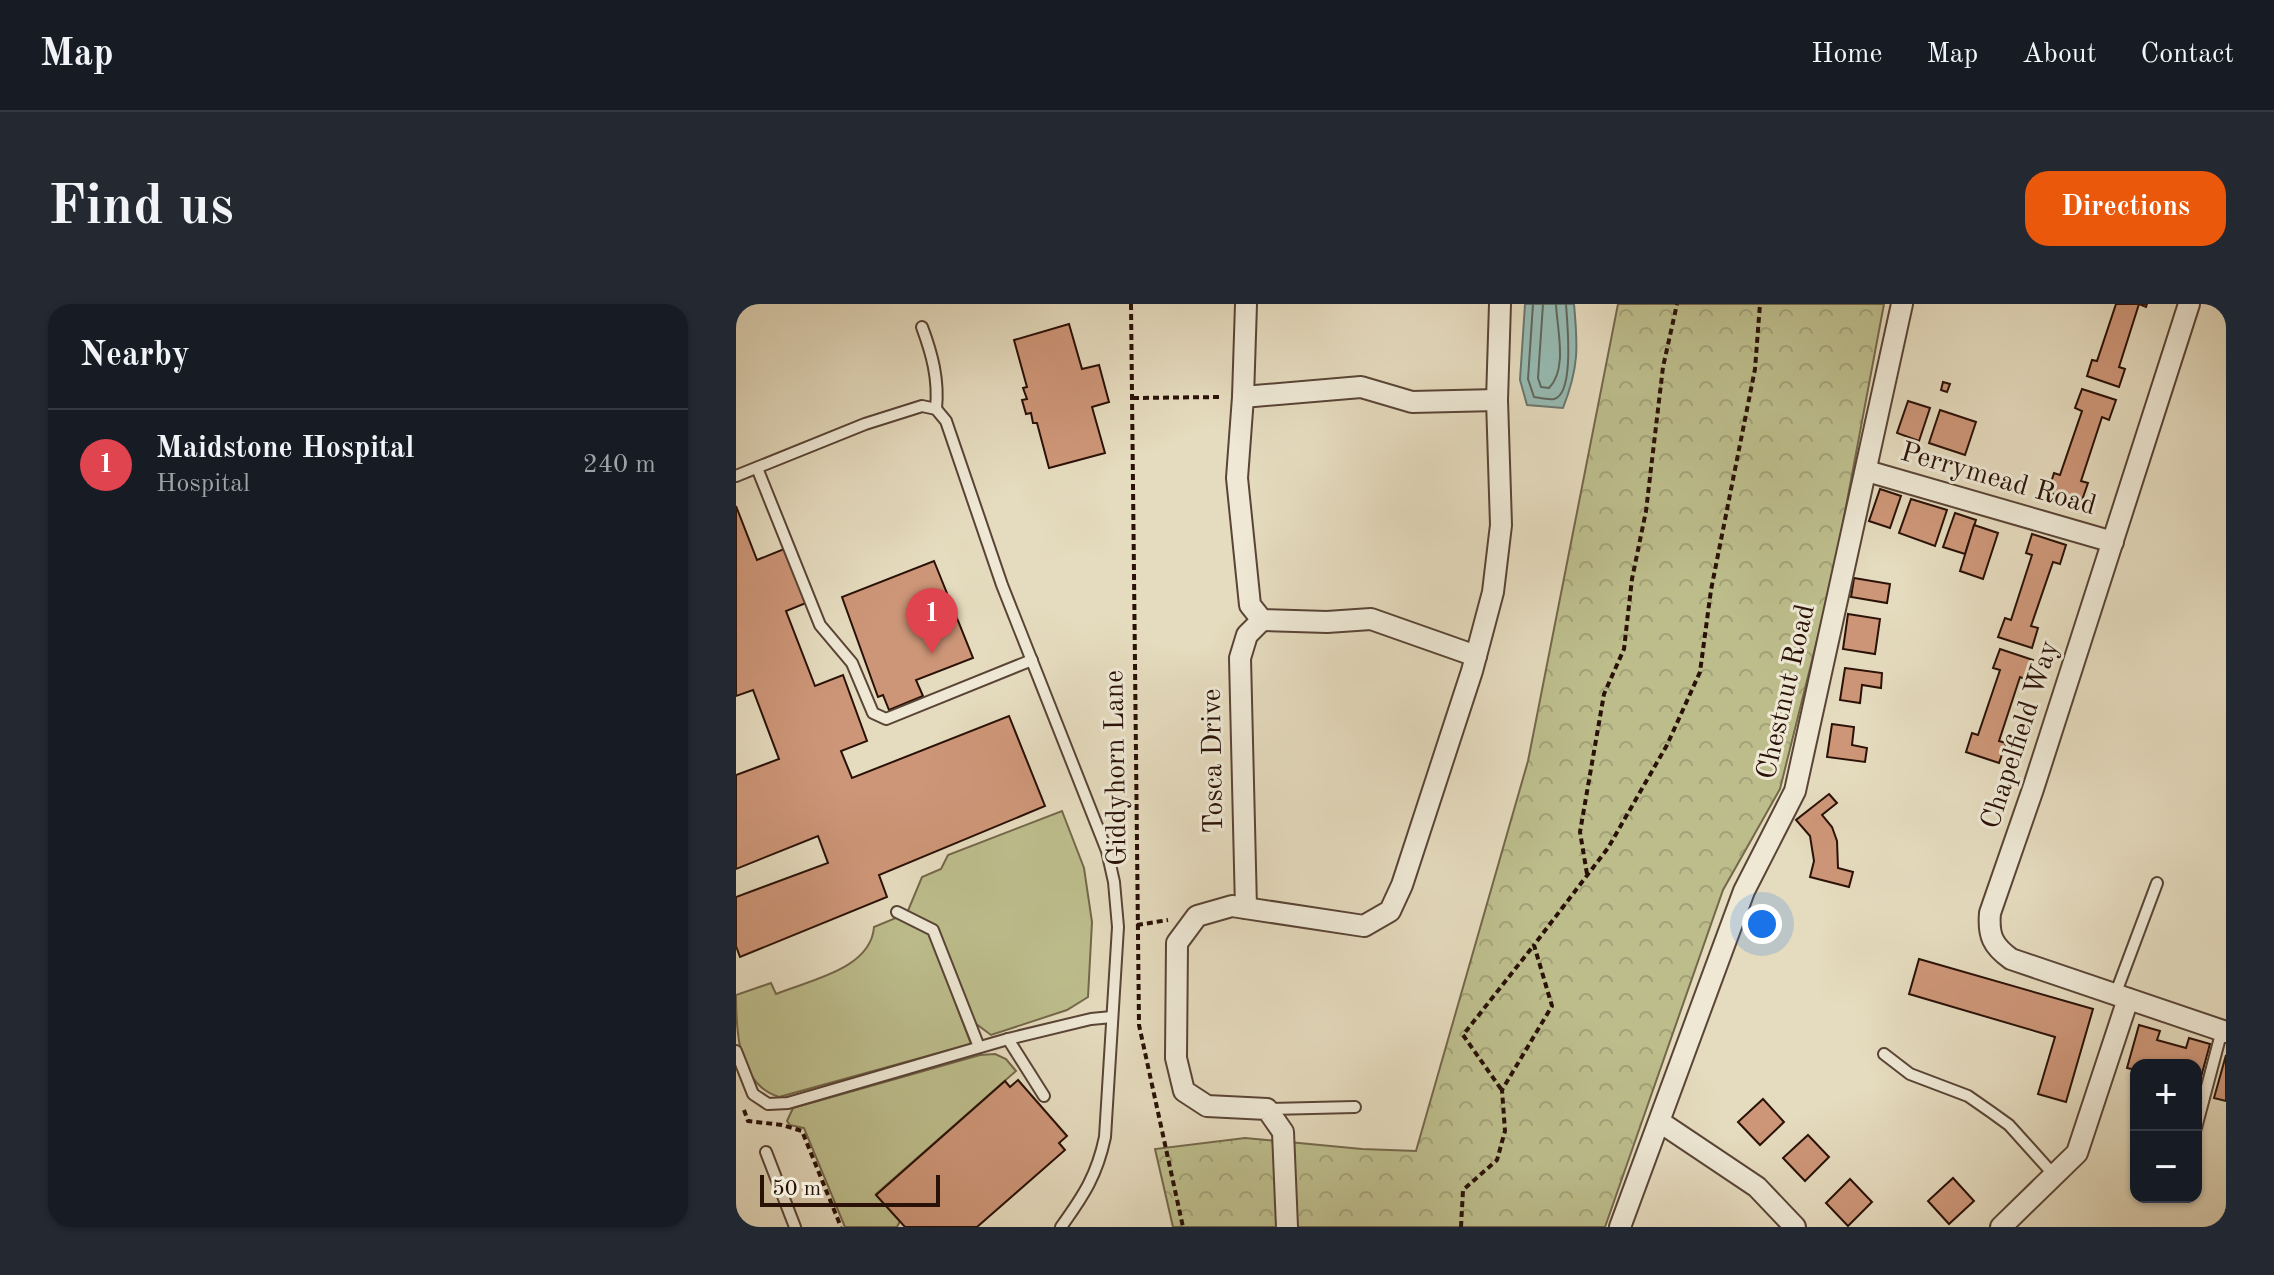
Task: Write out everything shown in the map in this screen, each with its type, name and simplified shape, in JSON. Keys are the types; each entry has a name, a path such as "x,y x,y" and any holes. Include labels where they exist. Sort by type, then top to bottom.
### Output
{"street":[{"path":"1246,304 1237,478 1250,605 1262,620 1327,622 1371,619 1476,656"},
{"path":"1287,1227 1283,1132 1267,1109 1207,1106 1184,1091 1176,1058 1177,943 1197,916 1232,906 1364,926 1390,911 1402,885 1476,656 1493,592 1501,525 1497,400 1500,304"},
{"name":"Chestnut Road","path":"1620,1227 1744,891 1795,791 1902,304"},
{"name":"Chapelfield Way","path":"2189,304 1990,913 1988,932 1996,948 2011,959 2224,1031"},
{"path":"1243,397 1361,387 1412,402 1497,400"},
{"name":"Perrymead Road","path":"1867,471 2113,542"},
{"name":"Tosca Drive","path":"1246,908 1240,658 1247,635 1262,620"},
{"path":"2001,1227 2077,1153 2122,997"},
{"path":"1660,1122 1757,1187 1795,1227"}],"lane":[{"path":"922,327 930,348 938,388 936,409"},
{"path":"736,476 865,424 922,406 936,409 946,421 1032,660 1107,851 1114,882 1118,927 1105,1137 1099,1165 1087,1191 1061,1227"},
{"path":"757,468 820,625 852,663 873,713 886,719 1032,660"},
{"path":"2122,997 2157,883"},
{"path":"897,912 933,930 979,1047"},
{"path":"736,1051 753,1094 768,1104 788,1103 1008,1039 1112,1017"},
{"path":"2202,1107 2224,1031"},
{"path":"1008,1039 1044,1096"},
{"path":"1884,1054 1910,1074 1968,1096 1991,1112 2009,1125 2054,1175"},
{"path":"1267,1109 1355,1107"},
{"path":"766,1152 795,1227"}],"path":[{"name":"Giddyhorn Lane","path":"1131,304 1139,1025 1183,1227"},
{"path":"1587,876 1580,832 1604,694 1624,649 1632,579 1646,511 1663,367 1677,304"},
{"path":"1461,1227 1463,1190 1497,1160 1505,1131 1502,1090 1463,1035 1608,848 1667,745 1700,672 1711,590 1755,369 1760,304"},
{"path":"1133,398 1243,397"},
{"path":"1502,1090 1552,1006 1534,945"},
{"path":"740,1100 748,1121 802,1131 841,1227"}],"green space":[{"path":"1618,304 1884,304 1833,576 1780,789 1723,890 1605,1227 1173,1227 1155,1149 1245,1138 1416,1151 1528,761"},
{"path":"1062,811 1084,868 1092,922 1088,997 1067,1010 991,1035 975,1023 937,927 907,913 922,877 941,869 948,855"},
{"path":"898,917 929,933 971,1044 779,1097 765,1090 747,1069 742,1055 736,995 771,983 776,994 837,971 862,953 874,927"},
{"path":"995,1054 1006,1059 1016,1071 876,1194 900,1221 897,1227 845,1227 804,1128 790,1125 787,1121 793,1108 980,1055"}],"water":[{"path":"1525,304 1574,304 1576,357 1563,408 1527,405 1520,380"}],"building":[{"path":"2116,304 2139,304 2119,367 2125,369 2119,387 2087,376 2092,360 2097,361"},
{"path":"1069,324 1082,369 1099,365 1109,402 1092,407 1105,453 1049,468 1037,423 1033,423 1031,413 1026,414 1022,400 1027,399 1023,388 1027,387 1014,340"},
{"path":"1943,382 1950,384 1947,392 1941,390"},
{"path":"2082,389 2116,400 2109,420 2102,417 2081,481 2088,483 2081,503 2048,492 2054,473 2060,475 2082,411 2075,408"},
{"path":"1908,401 1930,408 1919,441 1897,433"},
{"path":"1940,410 1976,422 1965,455 1929,443"},
{"path":"1880,489 1901,496 1890,528 1869,521"},
{"path":"1911,499 1947,510 1935,546 1899,533"},
{"path":"736,506 757,560 784,549 806,603 786,611 815,686 843,675 867,741 841,751 852,778 1009,716 1045,806 879,875 887,897 740,957 736,946 736,897 828,863 818,836 736,869 736,775 779,759 753,690 736,696"},
{"path":"1955,513 1976,520 1965,554 1943,547"},
{"path":"1974,525 1998,533 1983,579 1960,571"},
{"path":"2032,534 2066,545 2060,564 2053,562 2031,626 2038,628 2032,648 1998,637 2005,618 2011,620 2032,555 2026,553"},
{"path":"934,561 973,658 916,680 923,696 889,710 883,695 878,697 842,597"},
{"path":"1854,578 1890,584 1887,603 1851,597"},
{"path":"1848,614 1880,619 1875,654 1843,649"},
{"path":"2000,649 2033,660 2027,680 2020,677 1999,741 2006,743 1999,763 1966,752 1972,733 1978,735 2000,670 1993,668"},
{"path":"1845,668 1882,673 1881,688 1862,685 1860,703 1840,700"},
{"path":"1832,724 1854,727 1852,745 1867,748 1865,762 1827,757"},
{"path":"1829,794 1837,803 1822,815 1832,827 1837,841 1838,868 1853,872 1849,887 1810,877 1814,861 1810,836 1796,820"},
{"path":"1919,959 2093,1009 2066,1102 2038,1094 2055,1037 1909,994"},
{"path":"2139,1025 2160,1031 2157,1040 2186,1048 2189,1038 2210,1044 2202,1073 2202,1059 2130,1059 2130,1069 2127,1068"},
{"path":"2226,1055 2226,1101 2214,1098"},
{"path":"1018,1080 1067,1136 1059,1143 1065,1150 977,1227 905,1227 876,1195 1005,1081 1010,1087"},
{"path":"1763,1099 1784,1122 1760,1145 1738,1122"},
{"path":"1808,1135 1829,1157 1805,1181 1783,1158"},
{"path":"1953,1178 1974,1201 1949,1224 1928,1201"},
{"path":"1850,1179 1872,1202 1848,1226 1826,1203"}],"place":[{"name":"Maidstone Hospital","path":"932,654"}]}
